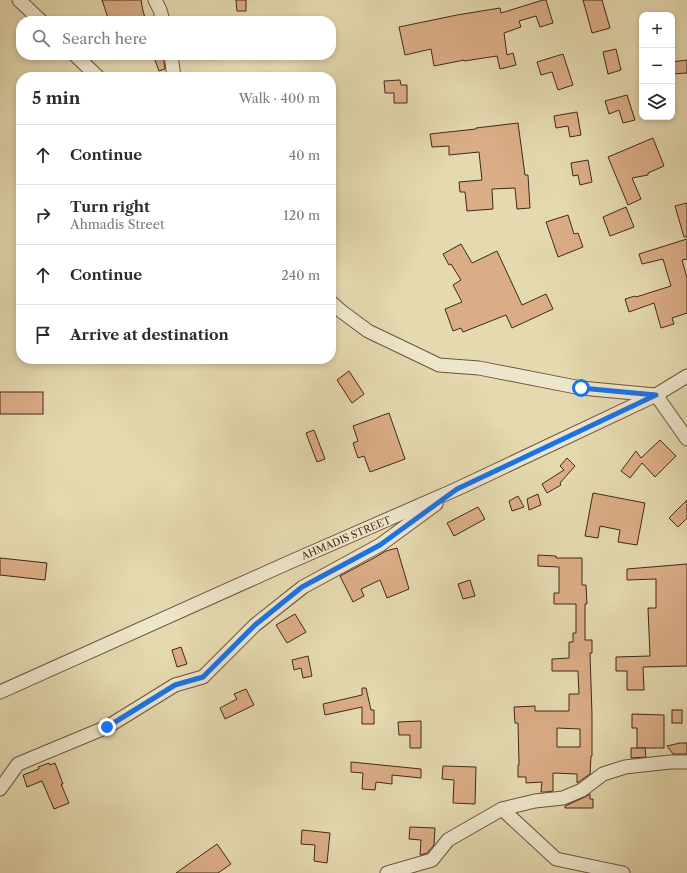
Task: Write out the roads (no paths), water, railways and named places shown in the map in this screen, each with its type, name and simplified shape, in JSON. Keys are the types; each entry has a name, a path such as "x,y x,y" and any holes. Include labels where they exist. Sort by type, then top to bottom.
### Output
{"street":[{"path":"19,0 36,16"},
{"path":"155,0 162,16"},
{"path":"80,60 93,72"},
{"path":"172,60 173,72"},
{"path":"336,306 368,330 439,365 479,368 581,388 656,395 687,439"},
{"name":"AHMADIS STREET","path":"0,692 457,489 656,395 687,376"},
{"path":"0,789 18,764 107,727 175,685 203,677 255,625 302,587 380,545 457,489"},
{"path":"387,873 432,860 448,840 502,810 535,801 563,798 582,790 603,774 626,767 670,762 687,762"},
{"path":"502,810 556,859 623,873"}]}
